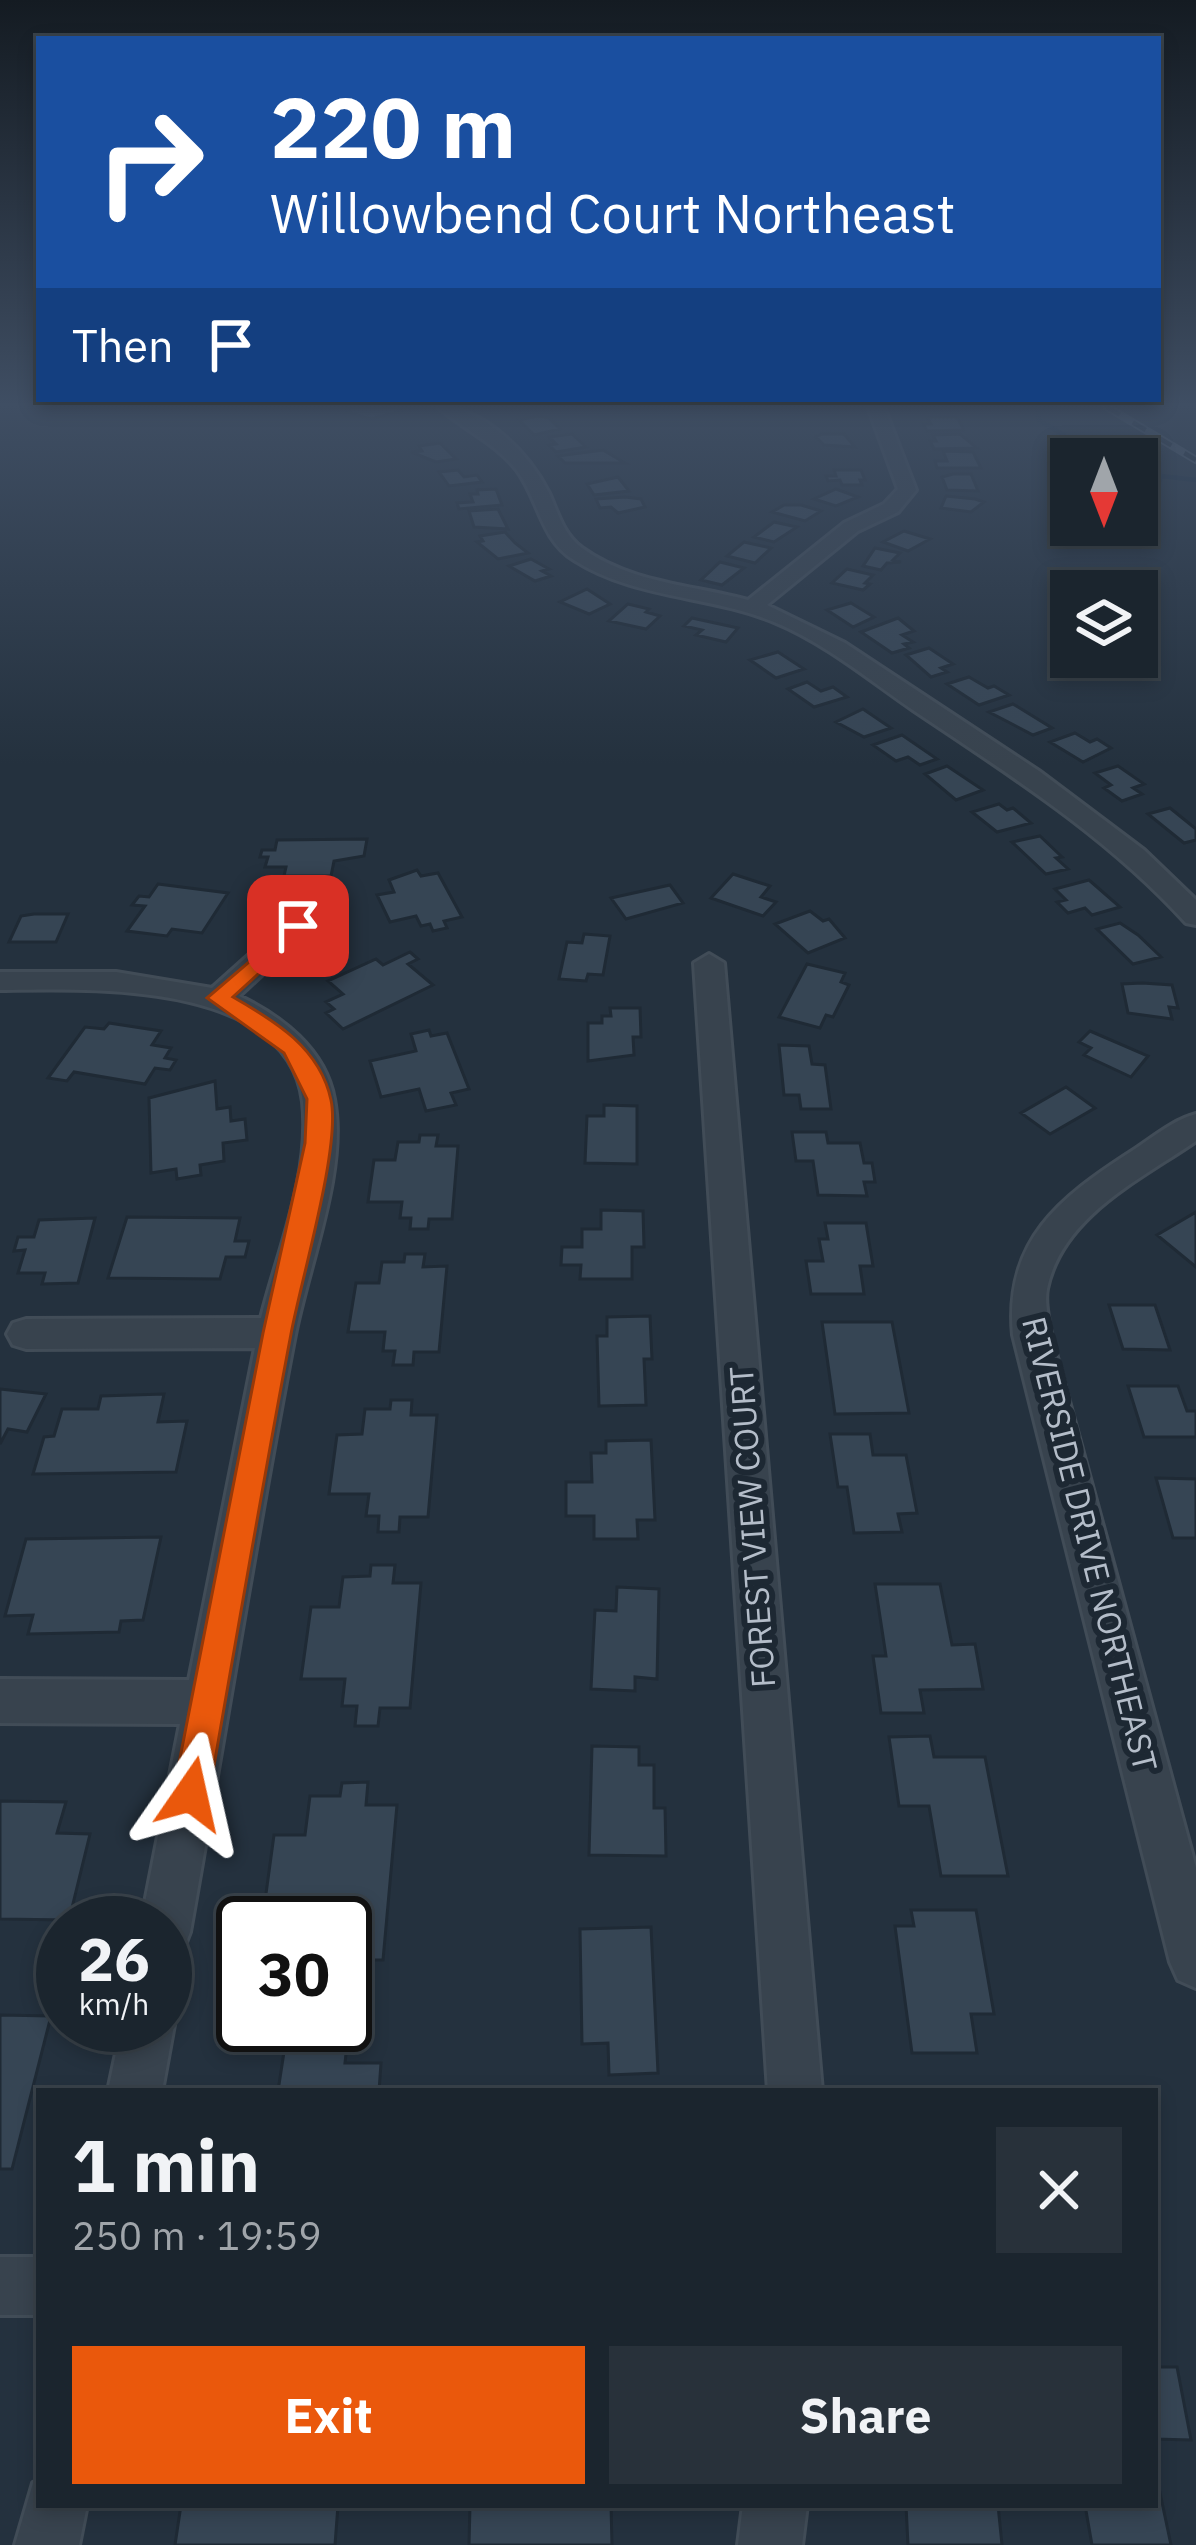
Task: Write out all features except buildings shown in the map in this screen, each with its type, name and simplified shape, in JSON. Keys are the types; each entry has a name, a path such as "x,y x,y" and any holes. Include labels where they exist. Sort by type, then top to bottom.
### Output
{"street":[{"path":"553,526 575,552 640,583 752,608 804,628 1047,788 1114,840 1196,916"},
{"path":"752,608 854,526"},
{"path":"219,998 298,926"},
{"name":"FOREST VIEW COURT","path":"709,963 795,2088"},
{"path":"0,981 167,987 219,998 274,1030 294,1049 319,1099 318,1143 277,1333 172,1896"},
{"name":"RIVERSIDE DRIVE NORTHEAST","path":"1196,1125 1097,1189 1064,1221 1042,1256 1028,1292 1032,1336 1196,1962"},
{"path":"26,1334 277,1333"},
{"path":"0,1701 208,1702"},
{"path":"136,2088 143,2052"},
{"path":"0,2286 36,2286"},
{"path":"47,2545 55,2508"},
{"path":"770,2545 775,2508"}],"route":[{"path":"191,1794 277,1333 318,1143 319,1099 294,1049 274,1030 219,998 298,926"}]}
